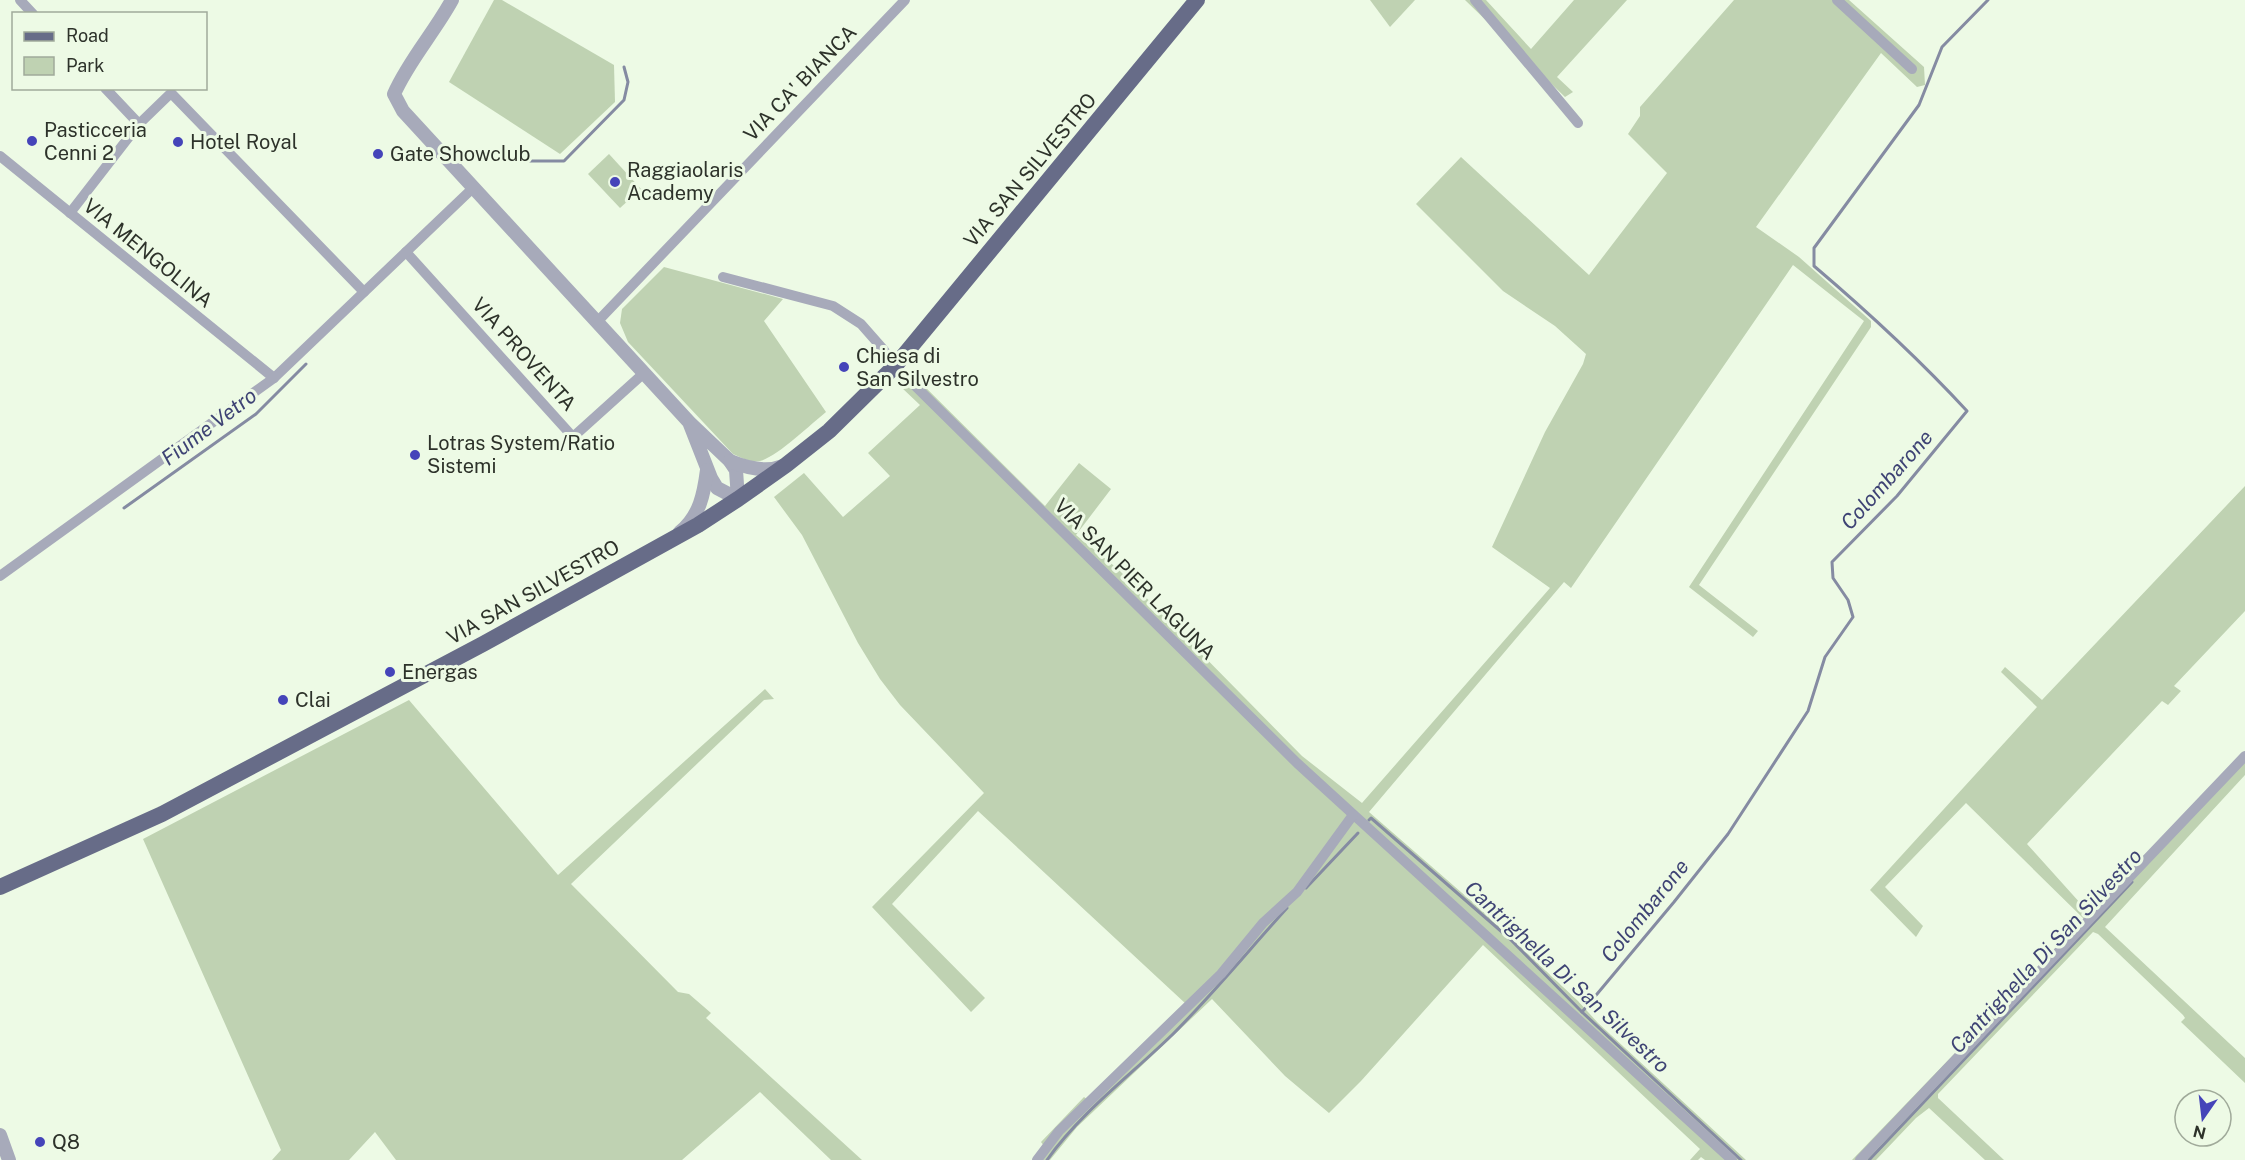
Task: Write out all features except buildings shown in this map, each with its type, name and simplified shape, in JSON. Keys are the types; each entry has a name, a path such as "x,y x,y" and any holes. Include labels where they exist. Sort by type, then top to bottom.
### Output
{"main road":[{"name":"VIA SAN SILVESTRO","path":"0,887 162,814 483,644 738,500 786,465 829,431 895,366 1197,0"}],"street":[{"path":"20,0 31,12"},
{"path":"452,0 440,22 403,73 394,94 403,111 689,422 730,461 736,471 738,500"},
{"name":"VIA CA' BIANCA","path":"597,322 905,0"},
{"path":"1474,0 1578,123"},
{"path":"1837,0 1912,69"},
{"path":"107,90 139,124"},
{"path":"70,213 139,124 171,93 364,292"},
{"name":"VIA MENGOLINA","path":"0,156 274,378"},
{"path":"0,576 274,378 474,187"},
{"name":"VIA PROVENTA","path":"406,252 573,437 644,373"},
{"path":"723,277 833,306 861,324 884,349 895,366"},
{"name":"VIA SAN PIER LAGUNA","path":"895,366 1289,755 1732,1160"},
{"path":"689,422 706,470 717,488 738,500"},
{"path":"730,461 754,468 778,468 786,465"},
{"path":"670,540 687,527 698,511 704,493 706,470"},
{"path":"1860,1160 2245,756"},
{"path":"1037,1160 1059,1131 1221,974 1263,923 1297,892 1353,815"},
{"path":"0,1135 9,1160"}],"green space":[{"path":"494,0 502,0 614,65 615,102 560,154 449,82"},
{"path":"1370,0 1415,0 1390,27"},
{"path":"1465,0 1486,0 1531,49 1574,0 1627,0 1557,77 1573,92 1565,97"},
{"path":"1734,0 1849,0 1924,67 1925,85 1917,87 1881,53 1756,227 1799,257 1871,321 1871,327 1699,585 1758,631 1753,637 1689,587 1864,321 1793,265 1571,588 1564,582 1369,812 1477,906 1578,1001 1598,1023 1746,1160 1705,1160 1701,1157 1698,1160 1690,1160 1700,1149 1483,945 1361,1081 1329,1113 1285,1076 1212,999 1077,1127 1050,1160 1032,1160 1044,1146 1041,1142 1084,1097 1088,1100 1186,1004 978,811 892,904 985,998 971,1012 872,907 984,793 900,705 880,679 858,643 802,535 774,497 804,473 843,517 890,476 868,453 920,405 901,387 912,374 1045,506 1079,463 1111,489 1076,535 1118,569 1302,756 1362,803 1550,588 1492,547 1545,432 1583,364 1586,354 1555,326 1503,291 1416,204 1461,157 1589,275 1667,173 1628,134 1640,116 1640,107"},
{"name":"Raggiaolaris Academy","path":"609,154 641,189 620,208 588,174"},
{"path":"664,267 783,299 764,321 826,412 767,458 753,461 733,454 628,342 620,323 622,309"},
{"path":"2245,486 2245,611 2174,686 2181,691 2168,705 2162,701 2027,844 2090,914 2245,751 2245,775 2105,927 2245,1058 2245,1083 2181,1022 2185,1018 2183,1015 2098,934 2093,932 1938,1094 1938,1098 2004,1160 1985,1160 1929,1108 1916,1118 1876,1160 1852,1160 2084,919 1966,803 1885,887 1923,926 1916,937 1870,890 2037,707 2001,672 2005,667 2042,700"},
{"path":"765,689 774,699 764,700 571,884 678,992 689,994 711,1013 706,1018 862,1160 831,1160 760,1092 682,1160 396,1160 375,1132 349,1160 272,1160 281,1150 143,839 409,700 558,875"}],"waterway":[{"name":"Colombarone","path":"1582,1012 1728,834 1808,711 1825,657 1853,617 1848,600 1833,578 1832,562 1897,496 1967,411 1893,336 1814,266 1814,248 1919,105 1942,47 1988,0"},
{"name":"Fiume Vetro","path":"523,161 564,161 624,100 628,82 624,67"},
{"name":"Fiume Vetro","path":"124,508 256,414 306,364"},
{"name":"Cantrighella Di San Silvestro","path":"1369,820 1371,818 1510,939 1582,1012 1741,1160"},
{"name":"Cantrighella Di San Silvestro","path":"1306,888 1358,833"},
{"name":"Cantrighella Di San Silvestro","path":"1869,1160 2132,882"},
{"name":"Cantrighella Di San Silvestro","path":"1047,1160 1075,1126 1188,1019 1287,908"}],"place":[{"name":"Pasticceria Cenni 2","path":"32,141"},
{"name":"Hotel Royal","path":"178,142"},
{"name":"Gate Showclub","path":"378,154"},
{"name":"Raggiaolaris Academy","path":"615,182"},
{"name":"Chiesa di San Silvestro","path":"844,367"},
{"name":"Lotras System/Ratio Sistemi","path":"415,455"},
{"name":"Energas","path":"390,672"},
{"name":"Clai","path":"283,700"},
{"name":"Q8","path":"40,1142"}]}
